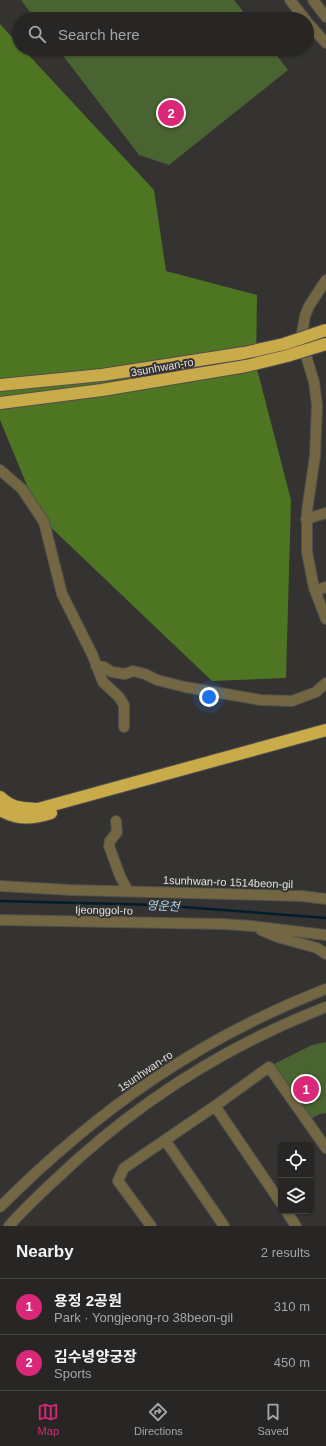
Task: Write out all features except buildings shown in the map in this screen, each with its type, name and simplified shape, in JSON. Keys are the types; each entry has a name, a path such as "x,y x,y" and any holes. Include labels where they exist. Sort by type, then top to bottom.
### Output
{"highway":[{"name":"3sunhwan-ro","path":"0,385 102,375 244,353 284,344 326,330"},
{"name":"3sunhwan-ro","path":"0,403 90,392 246,366 287,356 326,344"},
{"path":"0,410 90,392"},
{"path":"0,797 8,804 20,808 38,809 326,730"},
{"path":"0,810 11,816 23,818 47,814 326,736"}],"street":[{"path":"290,0 299,12"},
{"path":"315,1 326,17"},
{"path":"314,30 326,43"},
{"path":"326,280 305,316 302,333 304,349 314,382 317,405 314,456 306,519 307,552 311,578 326,619"},
{"path":"0,470 22,489 44,522 62,594 92,654 103,682 119,697 124,705 124,727"},
{"path":"306,519 326,513"},
{"path":"315,591 326,587"},
{"path":"96,666 104,667 112,672 125,674 133,671 145,674 157,680 185,687 261,700 292,701 316,692 326,683"},
{"path":"116,821 117,832 110,841 109,846 120,876 128,891"},
{"name":"1sunhwan-ro 1514beon-gil","path":"0,886 71,890 302,896 326,899"},
{"name":"Ijeonggol-ro","path":"0,920 208,923 252,926 326,935"},
{"path":"252,926 276,937 317,948 326,954"},
{"name":"1sunhwan-ro","path":"0,1207 70,1141 147,1082 181,1060 251,1021 326,989"},
{"path":"9,1226 76,1160 114,1128 159,1096 191,1074 259,1035 326,1007"},
{"path":"151,1226 118,1181 124,1168 269,1067 326,1148"},
{"path":"215,1106 278,1200"},
{"path":"165,1140 224,1226"},
{"path":"288,1214 296,1226"}],"green space":[{"path":"21,0 234,0 243,12 30,12"},
{"path":"0,24 12,37 12,56 30,56 154,190 166,271 257,295 256,365 291,500 286,678 212,681 40,517 0,420"},
{"path":"63,56 277,56 288,70 169,165 139,155"},
{"path":"326,1042 326,1113 320,1114 308,1120 270,1066 312,1045"}],"waterway":[{"name":"영운천","path":"0,901 157,905 326,918"}],"place":[{"name":"김수녕양궁장","path":"171,113"},
{"name":"용정 2공원","path":"306,1089"}]}
